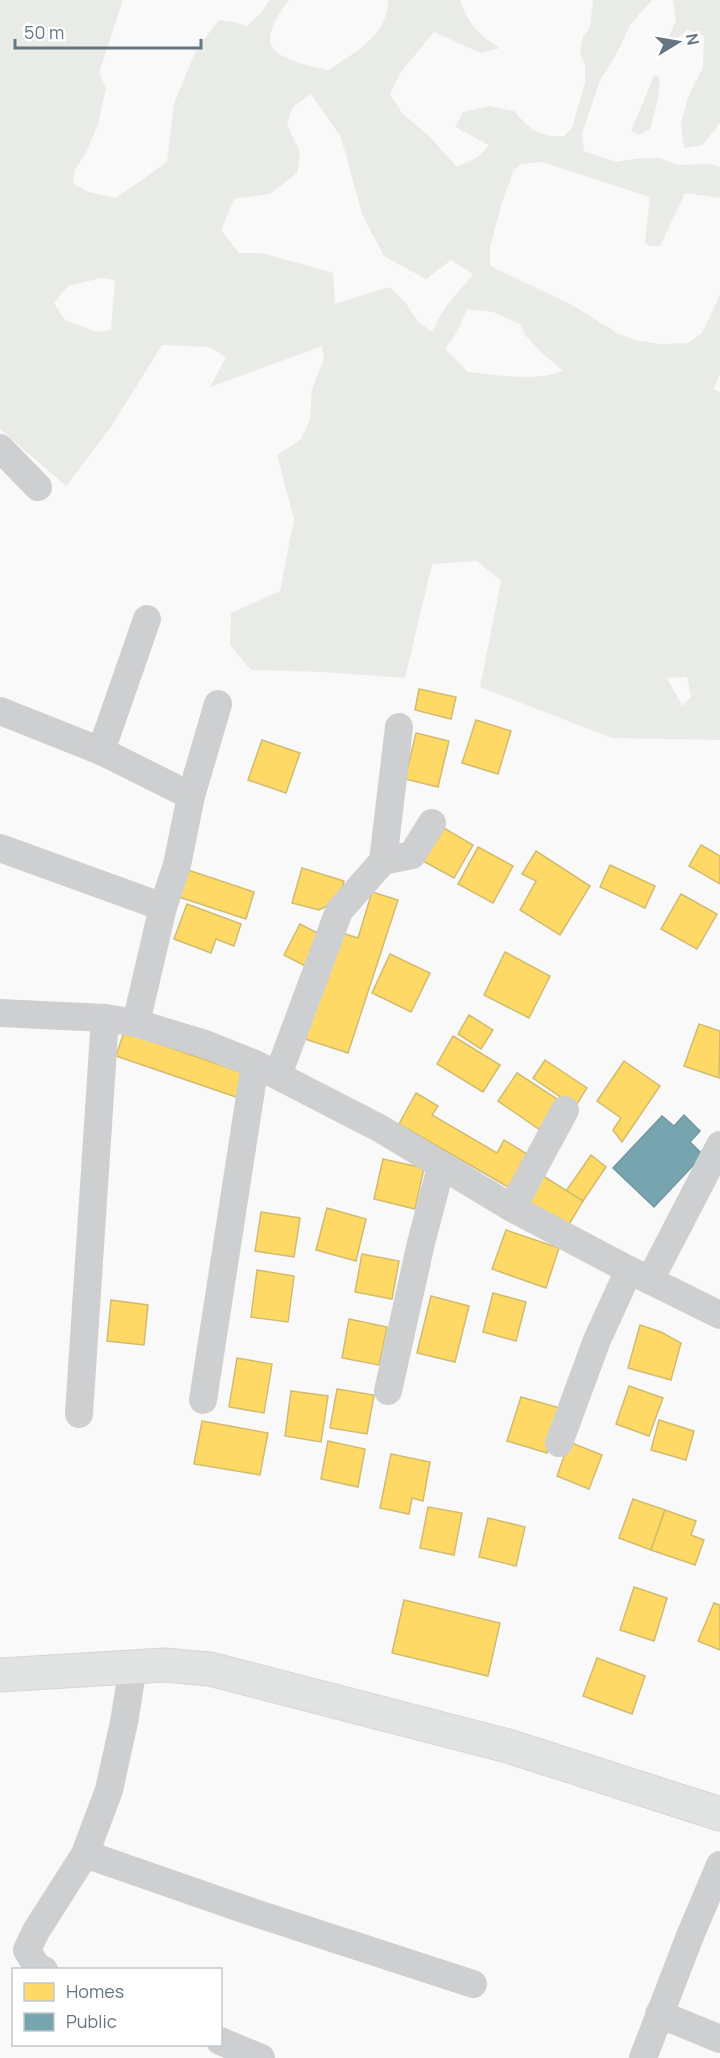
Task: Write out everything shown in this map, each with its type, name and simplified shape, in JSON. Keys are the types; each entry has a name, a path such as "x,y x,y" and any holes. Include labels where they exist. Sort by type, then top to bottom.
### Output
{"main road":[{"path":"0,1675 164,1665 210,1669 508,1746 720,1814"}],"street":[{"path":"0,448 38,487"},
{"path":"101,751 147,619"},
{"path":"136,1023 164,907 177,865 191,796 218,704"},
{"path":"0,711 101,751 191,796"},
{"path":"203,1400 266,1070 339,911 383,861 399,727"},
{"path":"383,861 412,855 432,823"},
{"path":"0,848 164,907"},
{"path":"0,1013 105,1018 136,1023 205,1044 266,1070 381,1129 512,1208 720,1315"},
{"path":"79,1414 105,1018"},
{"path":"512,1208 565,1110"},
{"path":"559,1443 597,1340 720,1144"},
{"path":"388,1391 441,1167"},
{"path":"40,1968 27,1950 36,1931 85,1854 109,1790 133,1667"},
{"path":"85,1854 249,1911 473,1984"},
{"path":"643,2058 720,1865"},
{"path":"659,2014 720,2039"},
{"path":"222,2042 261,2058"}],"shaded area":[{"path":"0,0 123,0 99,73 106,88 98,125 75,170 73,183 88,192 116,198 167,162 174,104 196,50 219,20 247,26 270,0 289,0 272,28 271,45 284,57 293,61 328,70 359,50 376,33 387,12 388,0 460,0 475,28 500,48 481,53 434,32 400,73 390,94 402,113 429,136 457,167 478,157 489,145 455,127 463,112 489,106 514,111 535,131 564,136 572,128 585,83 585,64 580,54 583,37 590,27 593,0 652,0 630,25 600,81 582,133 584,151 616,162 660,158 677,165 710,164 720,167 720,198 685,193 660,246 650,246 645,243 650,197 542,162 521,164 514,170 501,205 490,248 490,266 572,305 619,334 635,340 661,344 688,343 702,333 720,295 720,375 713,389 720,392 720,740 612,738 480,687 501,581 477,561 432,564 405,678 251,670 230,645 231,613 280,591 294,519 277,455 301,439 310,420 312,389 324,359 322,346 210,387 226,357 209,347 162,345 111,427 66,486 0,429","holes":["311,94 341,137 362,214 384,256 426,279 451,260 473,274 445,308 433,332 418,322 405,302 389,287 335,304 333,273 262,253 239,253 221,230 234,199 270,194 297,173 300,152 287,125 293,107","101,278 115,280 111,330 97,332 65,320 54,303 68,286","467,309 493,312 520,324 526,336 563,371 529,377 468,372 445,349 457,332","687,677 691,697 682,706 667,678"]},
{"path":"673,0 720,0 720,123 703,145 684,148 681,124 688,97 703,67 704,36 687,30 674,41 660,59 676,20"},
{"path":"655,74 660,80 658,100 650,129 638,135 631,131"}],"building: Homes":[{"path":"419,689 456,697 451,719 415,710"},
{"path":"476,720 511,731 498,774 462,763"},
{"path":"416,733 449,741 438,787 405,779"},
{"path":"262,740 300,753 286,793 248,780"},
{"path":"442,827 473,845 454,878 423,861"},
{"path":"701,845 720,856 720,884 689,866"},
{"path":"478,847 513,866 493,903 458,884"},
{"path":"536,851 590,886 560,935 520,910 536,881 522,874"},
{"path":"610,865 655,886 645,908 600,887"},
{"path":"302,868 344,881 339,900 319,910 292,903"},
{"path":"188,870 254,892 246,919 179,897"},
{"path":"372,892 398,900 348,1053 305,1039 339,932 358,938"},
{"path":"681,894 717,914 697,949 661,929"},
{"path":"187,904 241,924 234,946 216,939 211,953 174,939"},
{"path":"300,924 323,936 307,967 284,955"},
{"path":"505,952 550,976 529,1018 484,995"},
{"path":"390,954 430,973 411,1012 372,993"},
{"path":"469,1015 493,1030 481,1049 458,1034"},
{"path":"699,1024 720,1031 719,1078 684,1066"},
{"path":"124,1032 247,1074 239,1098 116,1056"},
{"path":"453,1036 500,1065 483,1092 437,1064"},
{"path":"545,1060 587,1088 575,1107 533,1078"},
{"path":"624,1061 660,1086 622,1142 613,1130 621,1118 597,1101"},
{"path":"517,1073 560,1101 540,1130 498,1101"},
{"path":"416,1093 438,1106 432,1115 497,1153 504,1140 527,1154 508,1187 399,1124"},
{"path":"591,1155 606,1167 583,1201 566,1191"},
{"path":"383,1159 424,1168 415,1209 374,1199"},
{"path":"540,1174 583,1201 568,1226 524,1199"},
{"path":"327,1208 366,1219 356,1261 316,1250"},
{"path":"261,1212 300,1218 294,1257 255,1251"},
{"path":"506,1230 559,1248 546,1288 492,1269"},
{"path":"362,1254 399,1261 392,1299 355,1292"},
{"path":"257,1270 294,1276 288,1322 251,1317"},
{"path":"493,1293 526,1302 516,1341 483,1332"},
{"path":"431,1296 469,1306 455,1362 417,1353"},
{"path":"111,1300 148,1305 144,1345 107,1341"},
{"path":"349,1319 387,1327 379,1365 342,1358"},
{"path":"640,1325 661,1332 681,1343 671,1380 628,1368"},
{"path":"237,1358 272,1364 264,1413 229,1407"},
{"path":"629,1386 663,1398 649,1436 616,1424"},
{"path":"337,1389 374,1395 367,1434 330,1428"},
{"path":"291,1391 328,1396 321,1442 285,1436"},
{"path":"521,1397 560,1408 547,1453 507,1441"},
{"path":"659,1420 694,1431 686,1460 651,1450"},
{"path":"202,1421 268,1433 260,1475 194,1464"},
{"path":"328,1441 365,1449 358,1487 321,1479"},
{"path":"569,1442 602,1455 589,1489 557,1476"},
{"path":"391,1454 430,1462 423,1501 412,1498 409,1514 380,1508"},
{"path":"633,1499 665,1510 651,1550 619,1538"},
{"path":"428,1507 462,1513 454,1555 420,1548"},
{"path":"665,1510 696,1521 691,1535 704,1540 695,1565 651,1550"},
{"path":"488,1518 525,1527 516,1566 479,1557"},
{"path":"634,1587 667,1598 654,1641 620,1630"},
{"path":"404,1600 500,1623 488,1676 392,1653"},
{"path":"714,1603 720,1605 720,1650 698,1641"},
{"path":"597,1658 645,1676 632,1714 583,1696"}],"building: Public":[{"path":"684,1115 700,1131 690,1142 703,1155 654,1207 613,1168 662,1116 674,1126"}]}
